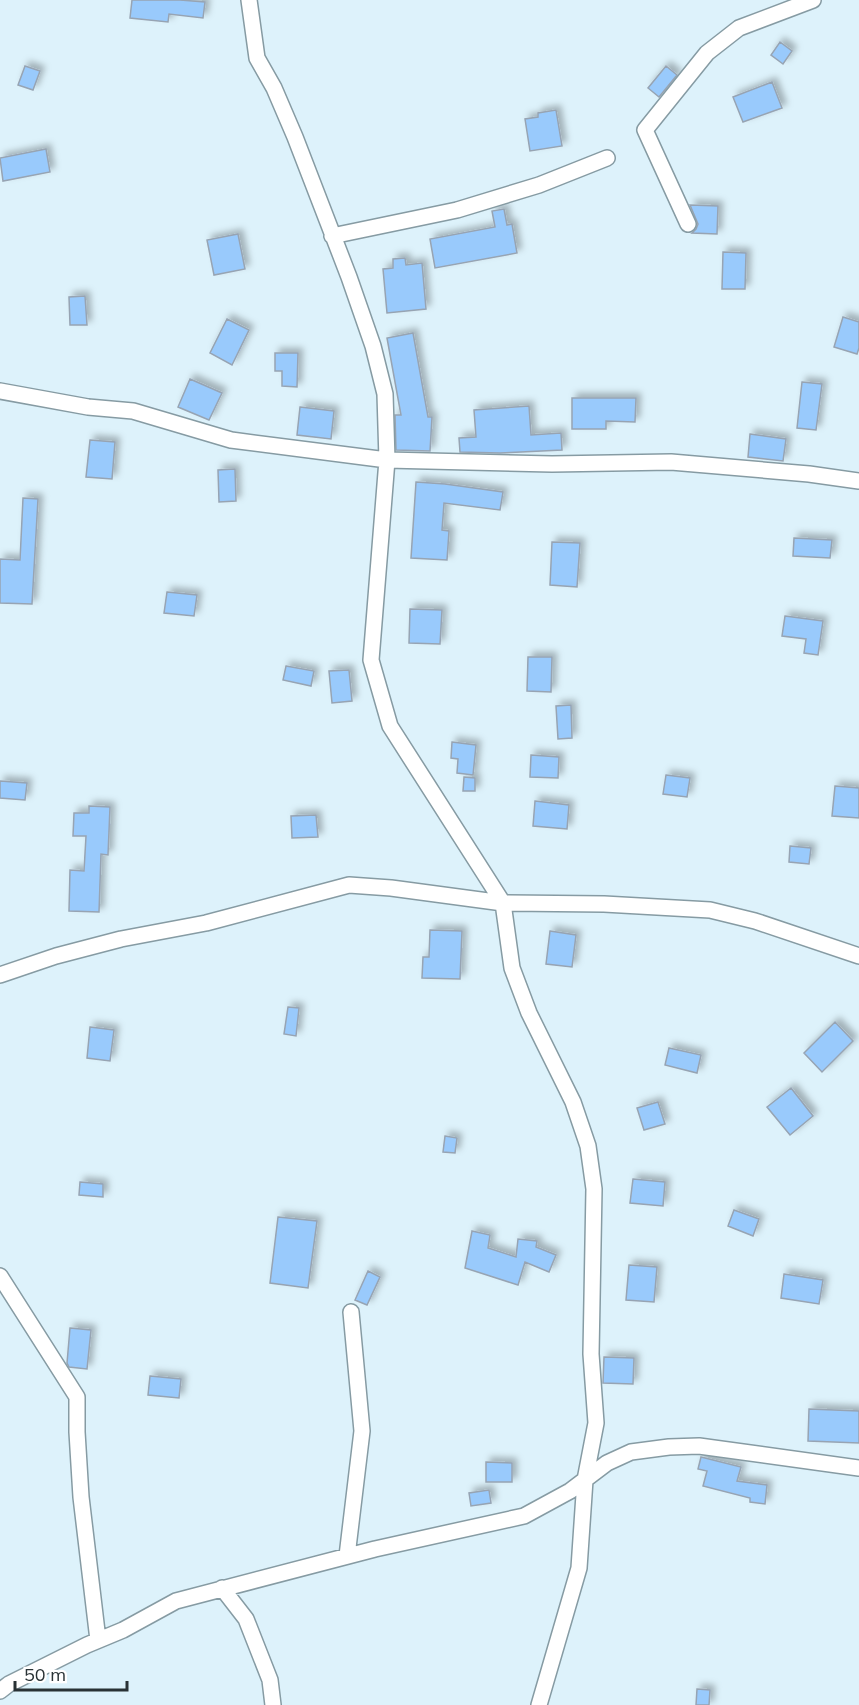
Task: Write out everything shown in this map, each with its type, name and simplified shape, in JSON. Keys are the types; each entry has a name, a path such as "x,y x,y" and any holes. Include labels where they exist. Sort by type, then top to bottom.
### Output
{"street":[{"path":"249,0 257,58 274,88 295,137 349,277 381,373 385,394 387,460 371,660 390,726 503,903 512,968 529,1013 573,1102 588,1146 593,1178 595,1225 591,1354 596,1424 585,1480 579,1568 539,1705"},
{"path":"688,224 645,130 707,53 739,28 813,0"},
{"path":"332,236 457,210 539,185 607,158"},
{"path":"0,391 88,407 133,411 231,441 387,460 552,464 671,462 809,474 859,481"},
{"path":"0,975 121,939 206,923 349,885 391,888 503,903 604,904 710,910 755,921 859,956"},
{"path":"0,1276 77,1397 81,1497 98,1640"},
{"path":"347,1556 362,1431 351,1312"},
{"path":"0,1691 9,1684 123,1630 176,1600 375,1549 524,1516 570,1491 607,1462 631,1452 699,1446 859,1468"},
{"path":"222,1588 246,1619 270,1680 273,1705"}],"building":[{"path":"132,0 205,2 203,18 169,14 168,22 130,18"},
{"path":"780,42 792,51 783,64 771,55"},
{"path":"25,66 40,71 33,90 18,85"},
{"path":"666,66 677,75 659,97 648,88"},
{"path":"772,82 782,108 743,122 733,97"},
{"path":"556,110 562,146 530,151 525,119 538,117 538,113"},
{"path":"46,149 50,172 3,181 0,158"},
{"path":"690,205 718,206 717,234 692,233 698,224"},
{"path":"504,209 507,225 512,224 517,253 435,268 430,239 495,227 492,211"},
{"path":"238,234 245,269 214,275 207,240"},
{"path":"723,252 746,253 745,289 722,289"},
{"path":"405,258 406,265 422,263 426,309 387,313 383,269 393,268 393,259"},
{"path":"85,296 87,325 70,325 69,297"},
{"path":"843,317 859,322 857,354 834,347"},
{"path":"227,319 249,330 232,365 210,353"},
{"path":"413,333 428,417 432,417 430,451 396,450 395,415 401,415 387,338"},
{"path":"275,353 298,353 297,387 282,386 282,371 275,371"},
{"path":"190,379 222,393 209,420 178,407"},
{"path":"802,382 822,384 816,430 797,428"},
{"path":"572,398 636,398 635,422 606,421 606,429 572,429"},
{"path":"529,406 531,435 561,433 562,450 460,452 459,438 476,437 474,410"},
{"path":"300,407 334,411 331,439 297,435"},
{"path":"750,434 786,439 783,461 748,457"},
{"path":"90,440 115,442 112,479 86,477"},
{"path":"235,469 236,501 219,502 218,470"},
{"path":"416,482 503,492 500,510 444,503 442,530 449,531 447,560 411,558"},
{"path":"23,498 38,499 32,604 0,603 0,559 20,560"},
{"path":"794,538 832,540 830,558 793,556"},
{"path":"552,542 580,543 577,587 550,585"},
{"path":"167,592 197,595 194,616 164,613"},
{"path":"410,609 442,610 440,644 409,643"},
{"path":"785,616 823,621 818,655 804,653 806,639 782,636"},
{"path":"528,657 552,657 551,692 527,691"},
{"path":"286,666 314,671 311,686 283,680"},
{"path":"349,670 352,701 332,703 329,671"},
{"path":"571,705 572,738 558,739 556,706"},
{"path":"452,742 476,745 473,775 457,773 458,759 451,758"},
{"path":"531,755 559,757 558,778 530,777"},
{"path":"666,775 690,778 687,797 663,794"},
{"path":"464,777 475,778 475,791 463,791"},
{"path":"0,781 27,783 25,800 0,798"},
{"path":"835,786 859,788 859,818 832,816"},
{"path":"535,801 569,805 567,829 533,826"},
{"path":"89,806 110,807 108,855 101,854 99,912 69,911 70,870 84,871 86,836 73,836 74,813 89,813"},
{"path":"316,815 318,837 292,838 291,816"},
{"path":"790,846 811,848 809,864 789,862"},
{"path":"430,930 462,931 460,979 422,978 423,957 429,957"},
{"path":"550,931 576,935 572,967 546,964"},
{"path":"288,1007 299,1008 296,1036 284,1034"},
{"path":"835,1022 853,1041 822,1072 804,1053"},
{"path":"90,1027 114,1030 110,1061 87,1058"},
{"path":"669,1048 701,1055 697,1073 665,1065"},
{"path":"791,1088 813,1116 790,1135 767,1107"},
{"path":"658,1102 665,1124 644,1130 637,1108"},
{"path":"445,1136 457,1138 455,1153 443,1152"},
{"path":"633,1179 665,1182 663,1206 630,1203"},
{"path":"80,1182 103,1184 103,1197 79,1195"},
{"path":"734,1210 759,1219 753,1236 728,1226"},
{"path":"278,1217 317,1221 308,1288 270,1283"},
{"path":"472,1231 490,1235 488,1248 516,1257 518,1239 537,1241 536,1247 556,1255 549,1272 525,1262 518,1285 465,1268"},
{"path":"629,1265 657,1267 654,1302 626,1300"},
{"path":"368,1271 380,1277 367,1305 355,1300"},
{"path":"784,1274 823,1280 819,1304 781,1298"},
{"path":"70,1328 91,1330 87,1369 69,1367 67,1363"},
{"path":"604,1357 634,1358 633,1384 603,1383"},
{"path":"150,1376 181,1379 179,1398 148,1395"},
{"path":"809,1409 859,1411 859,1443 808,1441"},
{"path":"701,1457 741,1467 737,1481 767,1485 765,1504 750,1502 750,1498 703,1486 707,1471 698,1469"},
{"path":"486,1462 512,1463 512,1482 486,1482"},
{"path":"489,1490 491,1503 471,1506 469,1493"},
{"path":"697,1689 710,1690 709,1705 696,1705"}]}
